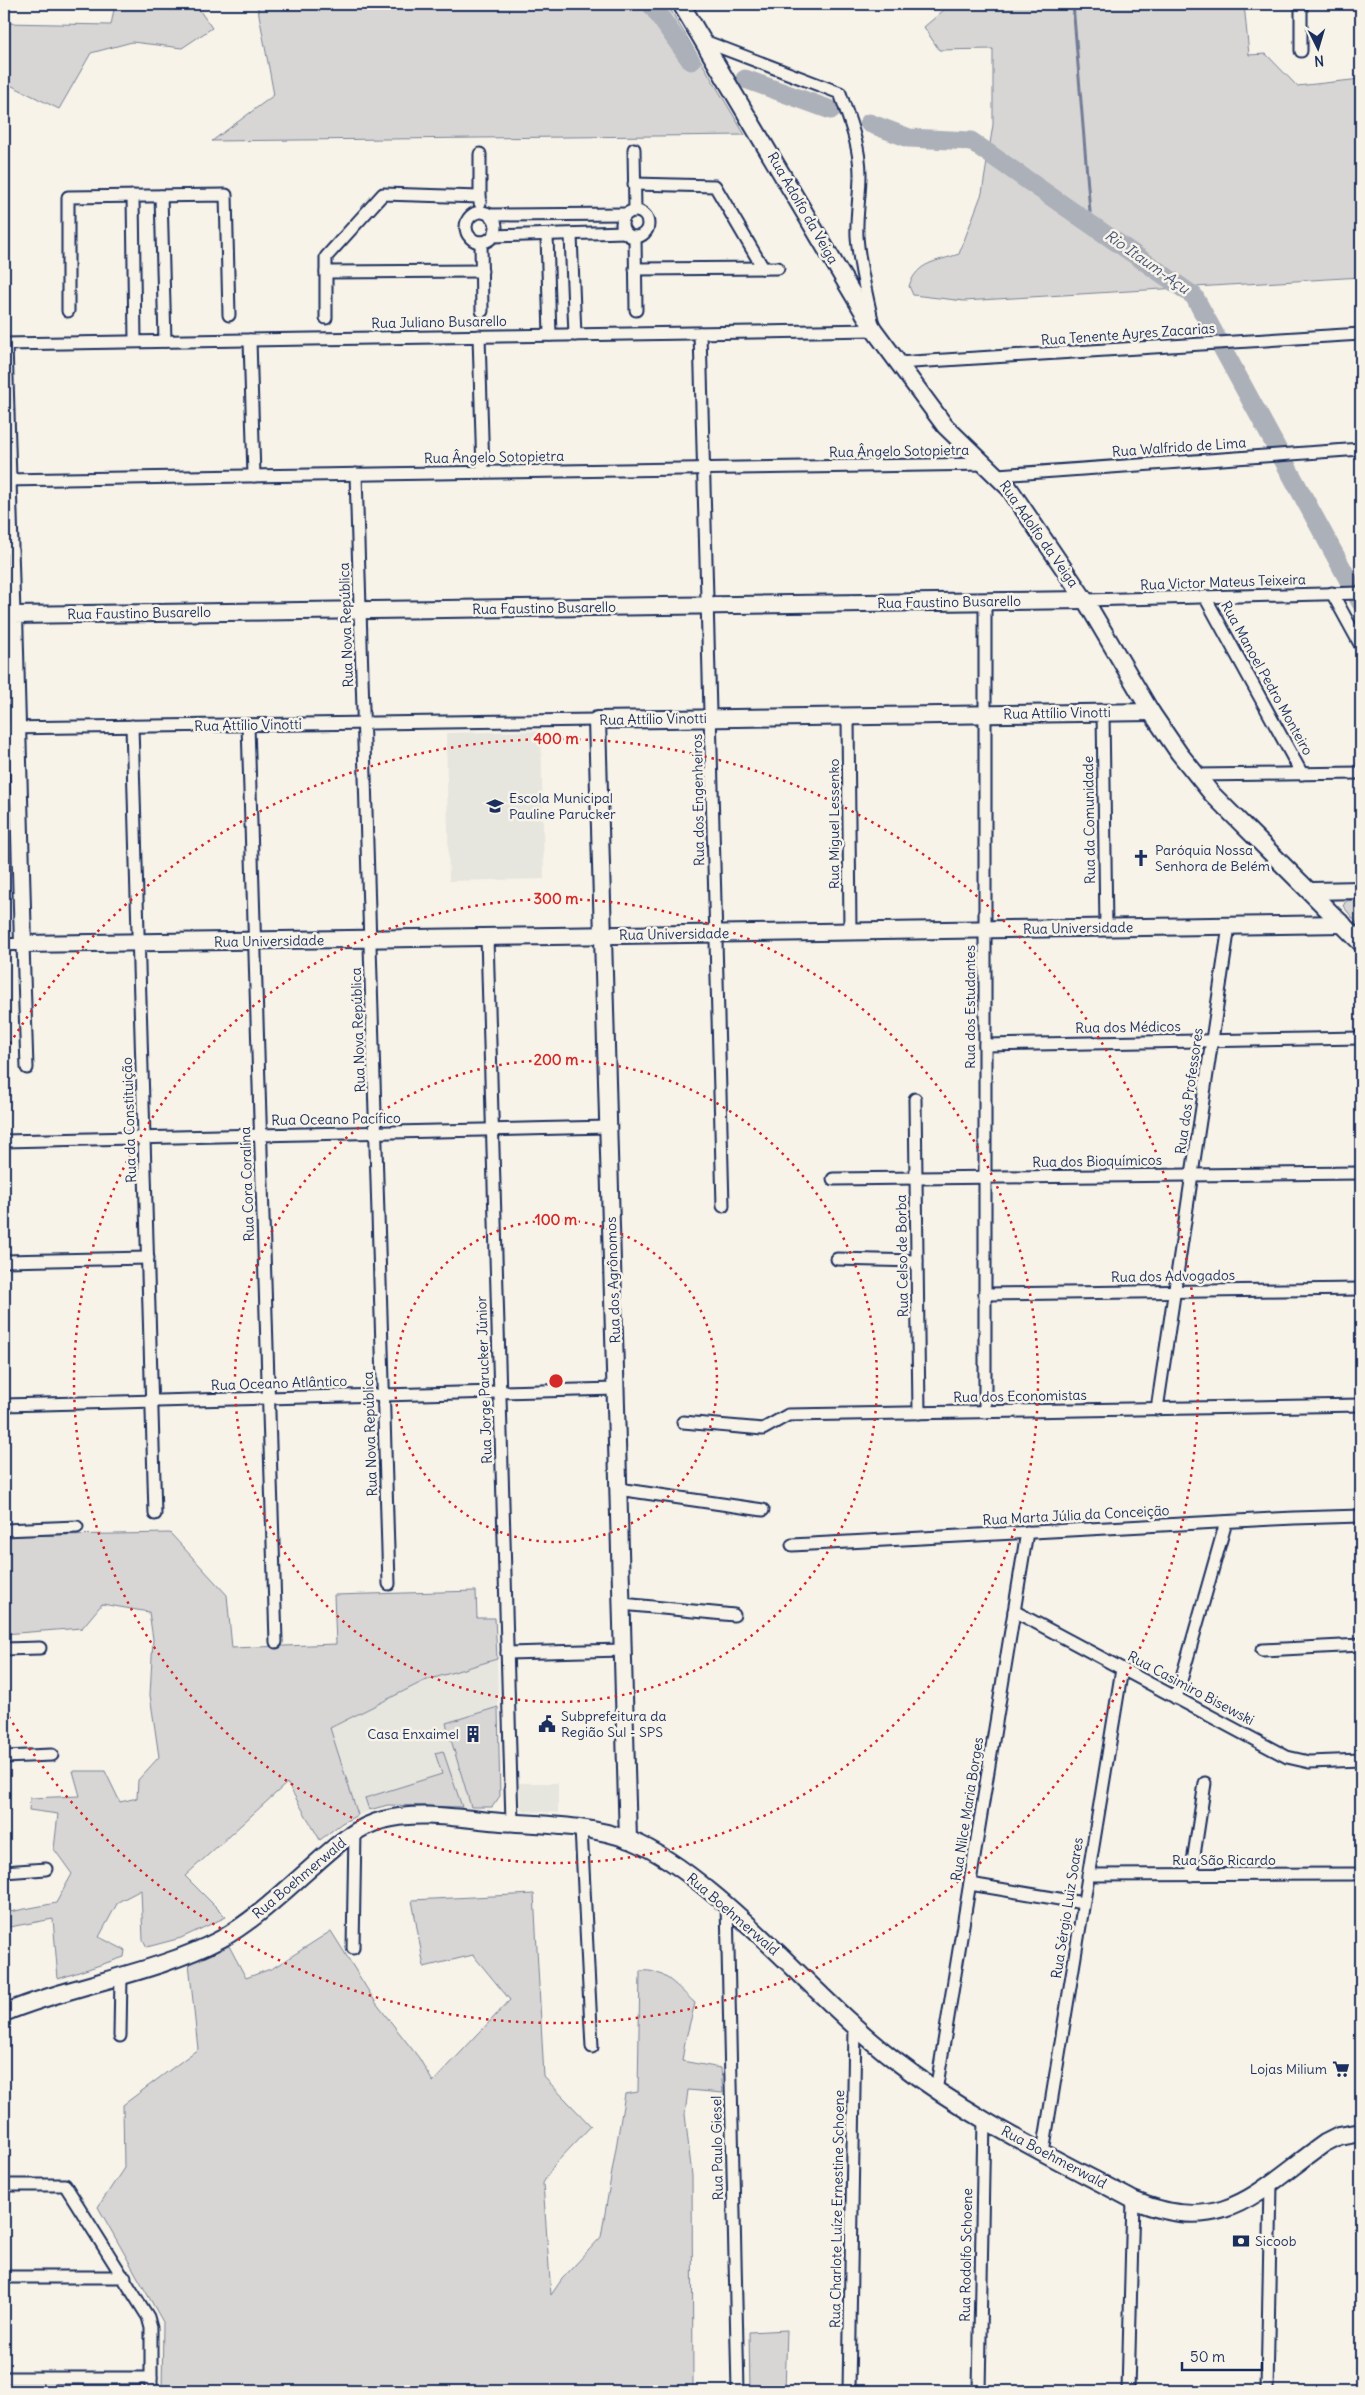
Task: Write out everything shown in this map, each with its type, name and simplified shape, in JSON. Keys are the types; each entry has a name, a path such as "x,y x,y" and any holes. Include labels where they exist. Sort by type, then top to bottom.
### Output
{"street":[{"name":"Rua Adolfo da Veiga","path":"681,4 874,330 897,363 945,426 992,470 1013,494 1085,600 1151,712 1196,775 1361,943"},
{"path":"1301,4 1301,50"},
{"path":"704,41 840,93 853,128 858,149 860,172 857,235 874,330"},
{"path":"634,150 634,184 630,212 622,222 630,235 635,269 636,310"},
{"path":"480,154 480,197 485,214 495,222 493,236"},
{"path":"634,184 716,186 763,268"},
{"path":"326,318 326,257 383,194 480,197"},
{"path":"68,311 68,197 226,195 229,315"},
{"path":"133,196 135,342"},
{"path":"161,196 165,341"},
{"path":"630,212 643,213 648,221 644,234 493,236 481,242 469,236 466,228 469,219 485,214 630,212"},
{"path":"547,235 550,335"},
{"path":"571,235 575,335"},
{"path":"481,242 482,311"},
{"path":"635,269 778,268"},
{"path":"326,272 482,271"},
{"name":"Rua Juliano Busarello","path":"5,344 874,330"},
{"name":"Rua dos Engenheiros","path":"700,333 723,1206"},
{"name":"Rua Tenente Ayres Zacarias","path":"897,363 1361,334"},
{"path":"480,336 483,472"},
{"path":"250,340 254,476"},
{"path":"5,344 10,728 23,944 27,1068"},
{"name":"Rua Walfrido de Lima","path":"992,470 1361,449"},
{"name":"Rua Ângelo Sotopietra","path":"7,480 704,469 992,470"},
{"name":"Rua Nova República","path":"356,474 389,1584"},
{"name":"Rua Victor Mateus Teixeira","path":"1085,600 1361,593"},
{"path":"1332,594 1361,646"},
{"name":"Rua Manoel Pedro Monteiro","path":"1205,597 1302,774"},
{"name":"Rua Faustino Busarello","path":"9,615 1085,600"},
{"name":"Rua dos Estudantes","path":"985,602 985,1412"},
{"name":"Rua da Comunidade","path":"1103,712 1106,928"},
{"name":"Rua Attílio Vinotti","path":"10,728 1151,712"},
{"name":"Rua Miguel Lessenko","path":"848,716 850,932"},
{"name":"Rua dos Agrônomos","path":"597,720 628,1840"},
{"name":"Rua Cora Coralina","path":"248,725 276,1642"},
{"name":"Rua da Constituição","path":"132,726 155,1514"},
{"path":"1196,775 1361,773"},
{"path":"1312,891 1361,890"},
{"name":"Rua Universidade","path":"4,944 1343,924"},
{"name":"Rua dos Professores","path":"1157,1409 1229,926"},
{"name":"Rua Jorge Parucker Júnior","path":"487,937 512,1822"},
{"name":"Rua dos Médicos","path":"985,1044 1361,1038"},
{"name":"Rua Celso de Borba","path":"915,1099 919,1413"},
{"name":"Rua Oceano Pacífico","path":"4,1141 608,1127"},
{"name":"Rua dos Bioquímicos","path":"832,1179 1361,1173"},
{"path":"4,1261 148,1258"},
{"path":"836,1259 917,1261"},
{"name":"Rua dos Advogados","path":"985,1294 1361,1289"},
{"name":"Rua Oceano Atlântico","path":"4,1405 616,1389"},
{"name":"Rua dos Economistas","path":"683,1422 763,1429 788,1415 1361,1406"},
{"path":"618,1489 763,1510"},
{"name":"Rua Marta Júlia da Conceição","path":"792,1545 1361,1516"},
{"path":"1176,1698 1226,1522"},
{"path":"4,1530 77,1527"},
{"name":"Rua Nilce Maria Borges","path":"936,2091 1027,1532"},
{"path":"622,1604 734,1615"},
{"name":"Rua Casimiro Bisewski","path":"1014,1611 1294,1760 1309,1762 1361,1760"},
{"path":"1262,1650 1361,1645"},
{"path":"4,1650 40,1648"},
{"path":"507,1652 623,1650"},
{"name":"Rua Sérgio Luiz Soares","path":"1043,2152 1122,1669"},
{"path":"4,1757 52,1755"},
{"path":"1191,1875 1206,1783"},
{"name":"Rua Boehmerwald","path":"4,2013 204,1947 240,1927 335,1846 355,1832 384,1819 402,1816 581,1828 628,1840 684,1870 727,1905 855,2027 936,2091 1043,2152 1133,2200 1171,2213 1205,2215 1226,2210 1245,2201 1271,2184 1325,2144 1339,2136 1361,2132"},
{"path":"581,1828 592,2047"},
{"path":"354,1948 355,1832"},
{"path":"4,1872 46,1870"},
{"name":"Rua São Ricardo","path":"1088,1876 1361,1874"},
{"path":"970,1884 1083,1903"},
{"name":"Rua Paulo Giesel","path":"727,1905 738,2391"},
{"path":"120,2036 121,1975"},
{"name":"Rua Charlote Luíze Ernestine Schoene","path":"850,2391 855,2027"},
{"name":"Rua Rodolfo Schoene","path":"979,2391 984,2119"},
{"path":"1267,2391 1271,2184"},
{"path":"4,2185 65,2185 148,2316 152,2391"},
{"path":"1128,2391 1133,2200"},
{"path":"4,2277 125,2277"},
{"path":"4,2378 151,2378"}],"shaded area":[{"path":"115,4 195,4 212,28 182,48 132,42 91,53 59,109 4,82 4,23 111,25"},
{"path":"257,4 667,4 745,135 212,141 274,95"},
{"path":"951,4 1244,4 1249,55 1266,54 1297,86 1361,79 1361,277 964,301 913,295 909,286 917,272 935,261 959,254 982,193 993,125 993,49 939,50 924,27"},
{"name":"Escola Municipal Pauline Parucker","path":"541,731 544,879 449,881 446,733"},
{"path":"1361,899 1361,928 1343,906 1346,901"},
{"path":"170,1533 227,1595 232,1648 336,1644 334,1595 476,1591 477,1618 495,1618 497,1659 424,1681 330,1728 358,1815 342,1823 320,1840 287,1783 185,1876 226,1917 181,1938 147,1947 143,1940 141,1890 118,1902 99,1937 125,1950 124,1957 58,1979 53,1919 4,1928 4,1913 56,1903 72,1874 54,1849 58,1814 29,1810 30,1798 80,1796 73,1771 105,1771 120,1802 137,1798 138,1780 159,1757 150,1695 153,1639 149,1612 102,1604 82,1628 4,1634 4,1536"},
{"path":"497,1659 500,1796 496,1804 486,1808 388,1805 358,1815 330,1728 424,1681"},
{"path":"498,1707 500,1796 492,1807 471,1807 446,1723"},
{"path":"443,1751 462,1807 388,1805 369,1810 365,1798 442,1774 435,1753"},
{"path":"519,1783 558,1783 558,1813 525,1811 521,1809"},
{"path":"534,1894 544,2077 591,2126 555,2164 543,2183 551,2295 562,2279 601,2237 625,2094 638,2092 640,1971 656,1973 670,1980 695,2003 682,2061 721,2068 723,2093 688,2090 685,2114 692,2176 693,2391 162,2391 163,2322 98,2207 124,2168 123,2105 198,2049 189,1963 229,1946 246,1978 273,1968 331,1931 376,2003 419,2058 433,2082 510,2000 473,1955 424,1967 412,1900"},
{"path":"787,2330 785,2391 750,2391 749,2332"}],"waterway":[{"name":"Rio Itaum-Açu","path":"651,4 691,61"},
{"path":"1073,4 1091,224"},
{"name":"Rio Itaum-Açu","path":"745,79 831,110"},
{"name":"Rio Itaum-Açu","path":"869,123 909,138 971,141 1194,296 1361,603"}],"place":[{"name":"Escola Municipal Pauline Parucker","path":"495,806"},
{"name":"Paróquia Nossa Senhora de Belém","path":"1141,858"},
{"name":"Subprefeitura da Região Sul - SPS","path":"547,1724"},
{"name":"Casa Enxaimel","path":"473,1734"},
{"name":"Lojas Milium","path":"1341,2069"},
{"name":"Sicoob","path":"1241,2241"}]}
